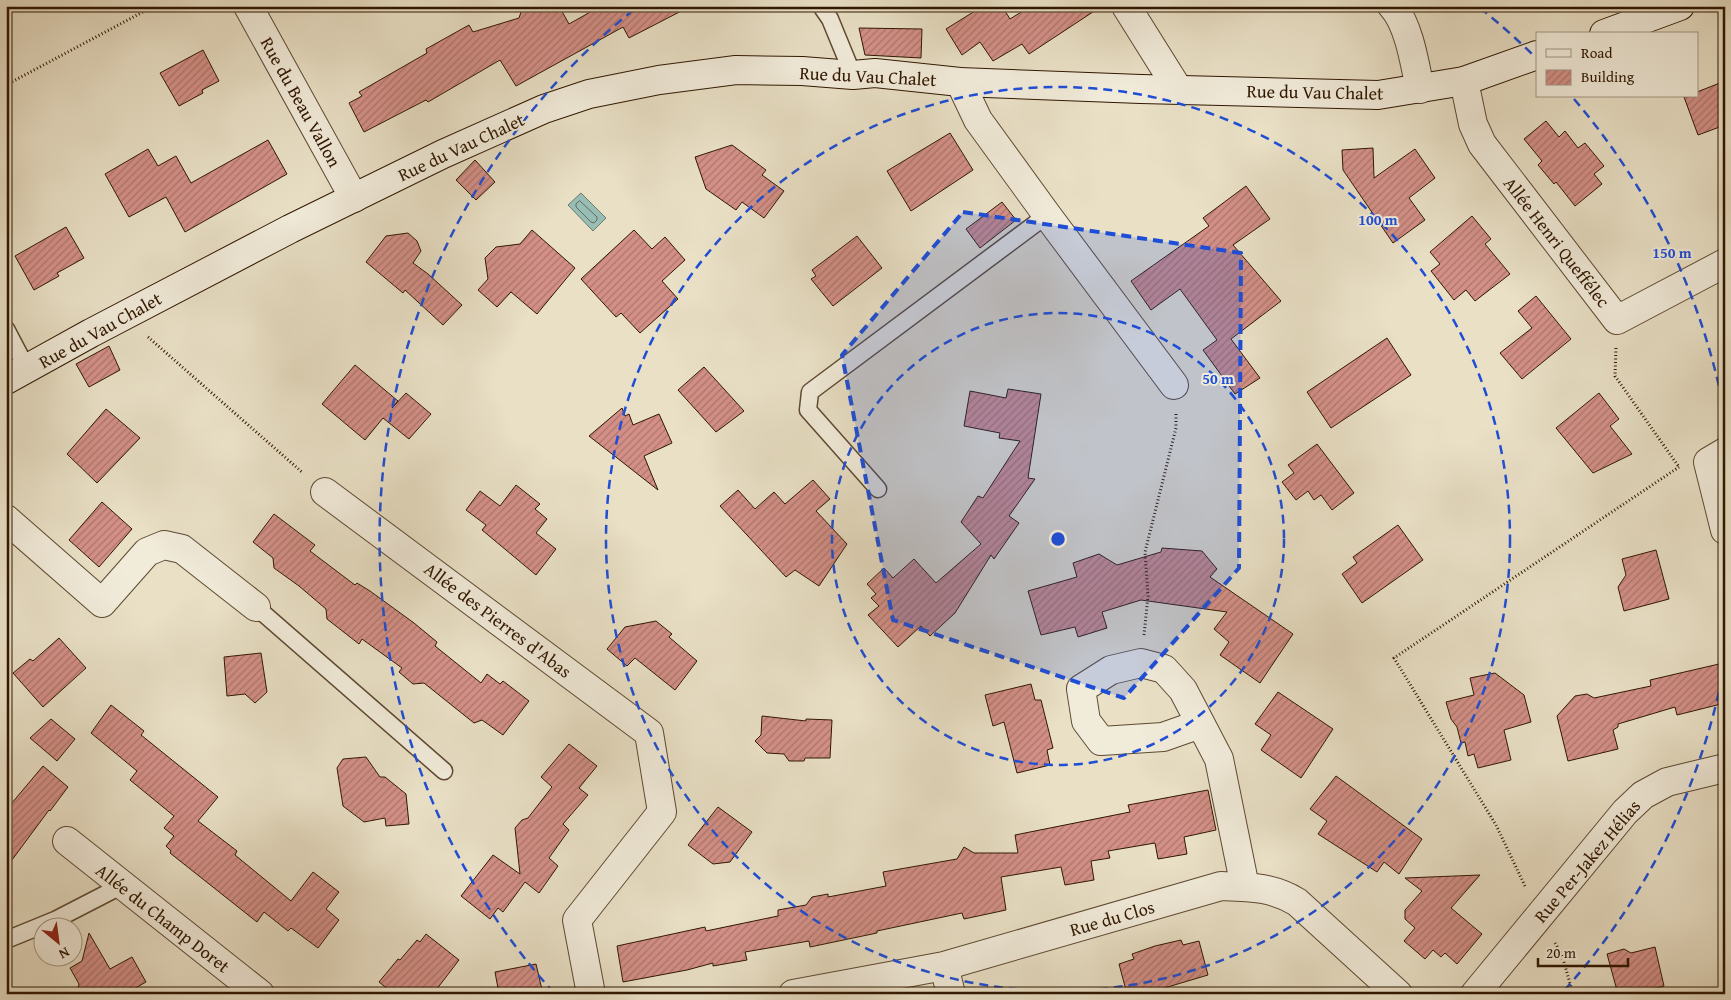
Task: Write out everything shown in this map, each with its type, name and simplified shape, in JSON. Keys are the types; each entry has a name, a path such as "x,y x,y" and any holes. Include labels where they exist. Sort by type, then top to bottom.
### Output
{"street":[{"name":"Rue du Beau Vallon","path":"248,6 354,198"},
{"path":"1126,6 1178,89"},
{"path":"1392,6 1399,16 1406,33 1420,89"},
{"path":"1609,32 1680,6"},
{"name":"Rue du Vau Chalet","path":"17,375 65,346 354,198 452,150 544,109 589,94 659,80 736,70 802,71 853,75 875,73 960,82 1378,95 1464,81 1536,56"},
{"name":"Allée Henri Queffélec","path":"1464,81 1473,124 1482,144 1617,320 1725,263"},
{"name":"Rue du Vau Chalet","path":"960,82 978,120 1046,215 1174,385"},
{"path":"1725,452 1708,462 1725,530"},
{"name":"Allée des Pierres d'Abas","path":"325,492 649,733 662,812 576,920 591,994"},
{"path":"6,519 102,603 147,552 164,545 182,549 256,607"},
{"path":"1200,724 1163,737 1101,741 1086,721 1081,690 1111,670 1141,663 1164,670 1183,690 1219,759 1245,887"},
{"name":"Rue Per-Jakez Hélias","path":"1475,994 1625,812 1643,795 1667,782 1725,768"},
{"name":"Allée du Champ Doret","path":"67,841 260,994"},
{"name":"Rue du Clos","path":"793,994 944,966 1221,886 1258,888 1283,894 1297,902 1398,994"},
{"path":"944,966 951,994"}],"lane":[{"path":"821,6 830,19 853,75"},
{"path":"878,490 808,410 810,392 1046,215"},
{"path":"6,330 17,375"},
{"path":"256,607 444,771"},
{"path":"6,940 55,920 122,886"}],"path":[{"path":"6,85 154,6"},
{"path":"128,314 148,337 325,492"},
{"path":"1573,994 1562,955 1540,916 1496,825 1394,658 1679,467 1616,376 1617,320"},
{"path":"1141,663 1148,596 1145,578 1145,552 1176,428 1174,385"}],"highlighted area":[{"path":"963,212 1241,253 1239,568 1124,698 893,620 842,355"}],"water":[{"path":"581,193 606,218 593,231 568,205"}],"building":[{"path":"530,6 559,6 569,24 601,6 691,6 629,38 623,27 516,86 500,60 428,102 426,100 364,132 349,103 362,96 359,92 427,53 426,49 469,25 473,32 519,18 521,12"},
{"path":"983,6 1002,6 1010,19 1031,6 1102,6 1029,54 1022,44 993,61 980,42 962,55 946,29"},
{"path":"859,28 922,29 921,58 865,55"},
{"path":"203,50 219,81 202,90 203,93 179,106 160,73"},
{"path":"1725,81 1725,125 1698,135 1684,98 1698,98 1698,92"},
{"path":"1546,121 1559,137 1565,131 1578,148 1585,143 1604,166 1594,174 1602,184 1575,206 1556,182 1554,184 1538,165 1542,161 1524,139"},
{"path":"950,133 973,170 911,211 887,171"},
{"path":"268,140 287,174 185,232 166,197 129,217 105,174 148,149 158,166 176,156 191,183"},
{"path":"732,145 766,170 762,175 784,191 764,218 742,202 736,210 706,189 695,157"},
{"path":"1373,148 1374,178 1415,149 1435,178 1409,198 1425,220 1393,243 1343,170 1342,150"},
{"path":"475,160 495,182 476,200 456,180"},
{"path":"1246,186 1270,219 1233,245 1281,301 1231,339 1260,378 1235,394 1203,350 1217,340 1180,289 1151,310 1131,281 1209,226 1203,218"},
{"path":"1002,202 1016,220 980,248 966,229"},
{"path":"1472,216 1491,239 1485,244 1510,274 1475,301 1466,290 1454,300 1431,271 1440,264 1430,252"},
{"path":"66,227 84,258 57,273 59,276 34,290 15,256"},
{"path":"532,230 575,268 537,314 511,292 497,307 478,290 488,279 485,258 496,247 520,244"},
{"path":"634,230 652,249 665,237 685,260 662,281 678,299 640,333 621,313 616,317 581,279"},
{"path":"408,233 417,241 421,251 413,263 462,305 443,325 405,290 403,293 366,262 386,236"},
{"path":"857,236 882,268 833,306 811,279 816,276 812,270"},
{"path":"1536,296 1571,339 1522,379 1500,353 1532,328 1518,311"},
{"path":"1387,338 1411,375 1331,428 1307,392"},
{"path":"109,346 120,370 89,387 76,364"},
{"path":"355,365 398,401 392,408 406,393 431,414 409,439 383,418 365,440 322,404"},
{"path":"704,367 744,411 716,432 678,390"},
{"path":"1008,389 1041,394 1028,478 1035,479 1009,516 1019,523 994,559 991,555 955,613 930,636 921,626 898,647 868,615 879,606 871,598 876,594 867,584 884,568 893,578 914,559 936,583 981,544 961,522 978,496 983,498 1020,441 999,438 1000,433 964,426 970,391 1006,398"},
{"path":"1599,393 1619,419 1610,426 1632,454 1593,473 1556,428"},
{"path":"622,408 625,416 629,414 633,425 659,414 672,443 644,456 658,490 589,436"},
{"path":"106,409 140,438 97,483 67,454"},
{"path":"1317,444 1354,493 1332,510 1321,495 1314,500 1308,491 1296,500 1282,482 1294,473 1288,465"},
{"path":"813,480 830,499 816,511 847,544 819,586 795,570 786,577 720,506 738,490 755,509 774,492 785,504"},
{"path":"516,485 540,504 535,509 547,519 536,533 556,549 536,575 482,530 486,525 466,510 480,491 500,506"},
{"path":"102,502 132,529 99,567 69,540"},
{"path":"274,514 315,545 310,551 355,585 357,583 370,591 414,623 437,642 435,646 481,683 487,674 500,684 503,681 529,701 503,735 482,720 474,723 424,683 413,684 399,672 402,668 362,639 359,644 327,619 326,609 274,568 273,558 253,542"},
{"path":"1398,525 1423,560 1362,603 1342,574 1357,563 1353,557"},
{"path":"1162,548 1202,551 1217,569 1210,577 1293,634 1260,683 1220,655 1229,642 1214,629 1227,612 1141,600 1102,612 1107,628 1078,637 1075,627 1041,635 1028,591 1077,577 1073,563 1099,554 1117,565 1161,552"},
{"path":"1656,550 1669,599 1624,611 1618,587 1626,575 1622,559"},
{"path":"656,621 672,634 669,637 697,661 675,690 635,658 627,666 607,649 625,627"},
{"path":"59,638 86,668 43,707 13,673 30,659 33,661"},
{"path":"261,653 267,692 255,703 245,694 227,696 224,657"},
{"path":"1719,664 1725,685 1725,703 1677,715 1675,707 1618,724 1618,727 1613,730 1618,749 1568,761 1557,716 1575,696 1587,694 1594,698 1651,686 1650,680"},
{"path":"1495,673 1524,695 1531,722 1504,730 1511,760 1478,768 1474,754 1468,756 1465,742 1461,743 1457,727 1451,719 1446,702 1474,695 1470,678"},
{"path":"1031,684 1035,700 1041,700 1053,748 1047,750 1050,765 1017,773 1004,722 993,726 985,695"},
{"path":"1278,692 1333,729 1301,778 1261,750 1271,735 1255,724"},
{"path":"111,705 144,731 141,735 218,797 198,821 237,851 235,855 291,901 313,872 339,892 326,909 339,920 318,948 291,928 288,931 264,912 257,922 170,853 171,851 166,846 174,836 164,828 174,816 130,780 137,771 91,733"},
{"path":"762,716 806,721 806,719 832,720 830,758 805,758 804,761 789,761 784,754 767,753 755,741 761,735"},
{"path":"51,719 75,739 57,761 30,738"},
{"path":"569,744 597,766 579,788 588,795 563,824 569,830 549,858 558,866 539,893 525,882 503,912 498,908 490,919 461,896 493,855 520,874 515,828 522,820 528,818 552,787 541,777"},
{"path":"366,757 380,777 385,777 406,794 409,824 386,826 385,818 364,822 343,806 337,768 343,759"},
{"path":"43,766 68,787 6,868 6,810"},
{"path":"1336,776 1422,839 1399,874 1384,862 1377,872 1318,834 1327,821 1310,809"},
{"path":"1208,790 1216,830 1184,837 1187,854 1158,859 1155,843 1108,851 1110,858 1091,861 1094,880 1065,885 1061,867 1001,877 1006,910 964,919 962,913 810,947 809,941 745,952 747,960 713,966 713,963 623,982 617,946 705,927 706,931 778,916 778,910 806,905 812,897 828,894 828,897 886,886 883,872 957,859 964,847 974,853 1018,853 1015,835 1130,812 1128,805"},
{"path":"718,807 752,832 730,862 713,864 688,845"},
{"path":"1480,875 1451,908 1482,934 1457,964 1445,953 1441,957 1433,950 1425,959 1404,941 1415,928 1405,919 1405,910 1422,891 1405,878"},
{"path":"89,933 110,969 132,957 146,982 125,994 68,994 78,988 79,984 70,968 82,968"},
{"path":"426,934 459,960 433,994 394,994 379,982 398,959 400,960 417,940 420,942"},
{"path":"1181,940 1183,945 1199,941 1208,975 1144,994 1127,994 1119,964 1134,959 1132,954"},
{"path":"1655,947 1664,986 1633,994 1618,994 1607,954 1624,949 1631,953"},
{"path":"536,964 543,994 499,994 495,972"}]}
